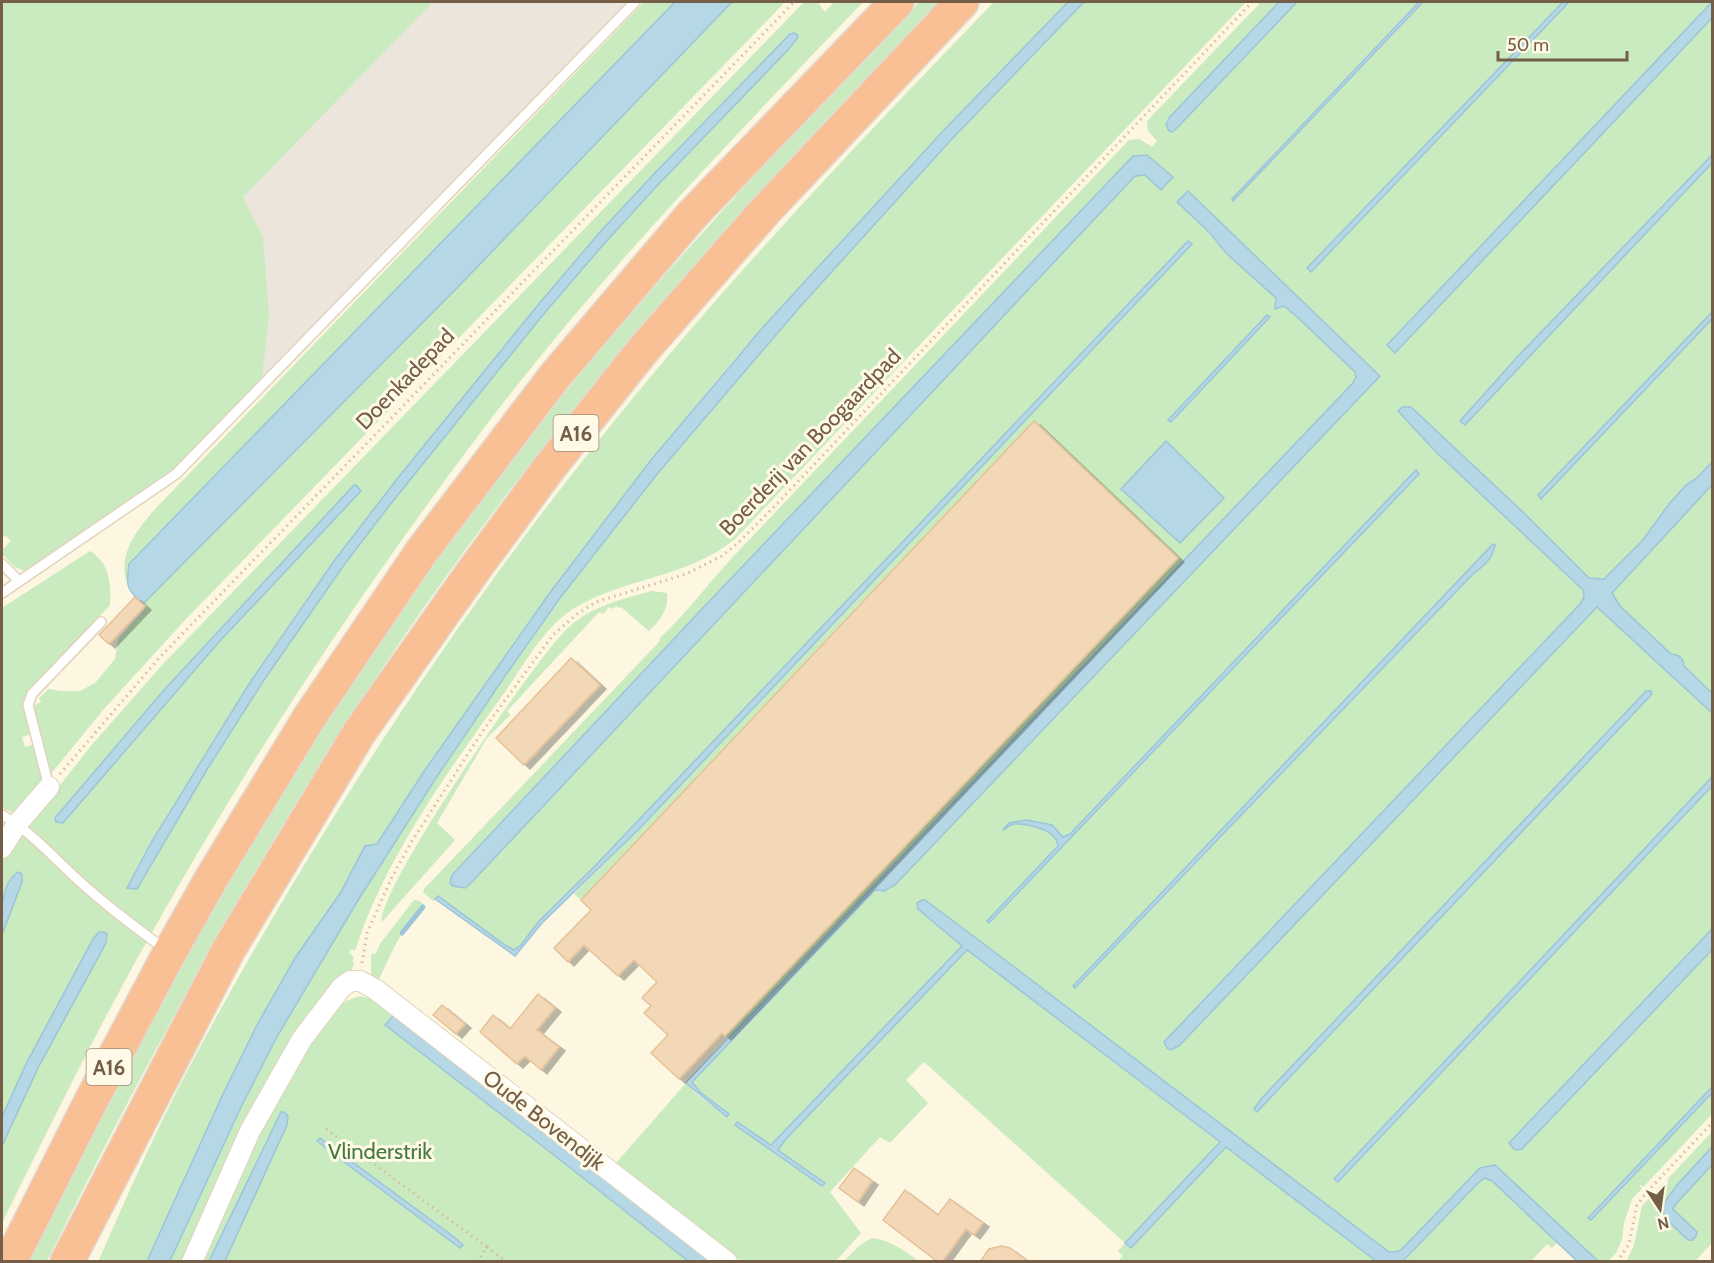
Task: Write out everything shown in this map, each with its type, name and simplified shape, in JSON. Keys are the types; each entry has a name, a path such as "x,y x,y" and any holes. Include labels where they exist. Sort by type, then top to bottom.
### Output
{"highway":[{"name":"A16","path":"10,1262 91,1101 170,952 220,864 309,718 422,551 555,376 692,214 897,2"},
{"name":"A16","path":"67,1262 230,949 359,733 471,574 563,450 642,350 765,211 962,2"}],"street":[{"path":"2,849 9,819 49,787"},
{"path":"192,1262 250,1131 302,1039 341,988 350,981 360,981"},
{"name":"Oude Bovendijk","path":"360,981 375,989 727,1262"}],"lane":[{"path":"2,592 176,474 635,2"},
{"path":"2,564 19,581"},
{"path":"49,787 28,705 32,694 101,622"},
{"path":"9,819 137,930 170,952"}],"path":[{"name":"Doenkadepad","path":"49,787 160,657 794,2"},
{"name":"Boerderij van Boogaardpad","path":"360,981 367,933 404,855 484,729 549,640 572,618 596,602 686,574 722,556 739,542 1252,2"},
{"path":"1617,1262 1629,1244 1637,1205 1713,1123"},
{"path":"326,1129 507,1262"},
{"path":"477,1262 487,1247"}],"shaded area":[{"path":"433,2 627,2 262,380 269,316 242,197"}],"green space":[{"path":"2,2 433,2 243,197 263,237 269,316 262,380 170,473 144,494 26,572 15,567 2,554 2,550 11,541 5,535 2,538"},
{"path":"644,2 675,2 129,564 127,583 125,562 127,552 136,533 156,508"},
{"path":"732,2 785,2 186,619 103,710 50,775 34,712 35,705 41,702 39,698 49,689 80,691 95,683 115,659 118,639 146,607 143,604 458,287"},
{"path":"804,2 821,2 819,4 825,12 834,2 863,2 765,104 622,260 487,424 395,549 266,742 185,874 109,1011 2,1223 2,1146 93,939 26,1064 2,1117 2,935 22,882 22,874 15,873 2,897 2,859 90,747 163,664","holes":["794,33 786,52 654,189 542,316 389,506 344,565 264,680 208,768 137,889 128,888 152,841 249,684 334,561 397,479 600,232 790,34","354,485 360,491 219,642 63,823 55,818 164,690"]},
{"path":"919,2 940,2 745,209 621,351 561,424 447,575 390,657 283,824 137,1084 47,1261 27,1262 185,957 291,778 405,605 536,428 641,302 750,180"},
{"path":"994,2 1068,2 944,130 732,362 651,460 549,594 425,770 391,825 295,958 223,1094 147,1261 98,1262 163,1119 241,973 361,774 472,609 551,501 688,333 838,165"},
{"path":"1084,2 1246,2 735,539 696,562 593,598 573,609 544,635 442,782 401,848 383,882 355,951 352,949 349,952 354,958 350,977 336,986 183,1261 170,1262 242,1105 278,1035 357,902 436,778 560,598 658,473 799,308 950,141"},
{"path":"1261,2 1279,2 1169,118 1172,132 1297,2 1419,2 1233,200 1423,2 1563,2 1308,268 1311,272 1569,2 1712,2 1387,345 1395,352 1712,18 1712,155 1520,354 1465,425 1712,163 1712,312 1538,495 1541,498 1712,319 1712,462 1697,478 1686,485 1643,540 1604,579 1589,578 1525,514 1411,407 1402,407 1398,411 1436,452 1583,591 1584,597 1581,603 1165,1047 1171,1050 1179,1046 1597,607 1712,713 1712,777 1335,1179 1338,1181 1712,786 1712,929 1510,1143 1522,1149 1712,950 1712,1087 1589,1218 1591,1220 1712,1093 1712,1114 1632,1199 1624,1223 1622,1240 1616,1253 1608,1261 1598,1261 1495,1165 1401,1250 1389,1252 925,900 918,909 962,946 771,1145 738,1122 791,1165 822,1186 801,1166 778,1150 967,950 1220,1143 1126,1243 1131,1248 1226,1147 1376,1261 1118,1261 1123,1256 1118,1251 1125,1243 924,1062 906,1080 928,1103 890,1143 880,1137 830,1192 861,1233 836,1261 741,1261 616,1163 686,1083 727,1117 729,1114 700,1092 691,1082 875,889 879,892 895,885 1380,375 1188,191 1209,235 1276,298 1280,307 1284,306 1295,315 1355,372 1356,377 1352,384 728,1038 725,1036 1178,559 1035,422 581,900 574,894 639,829 1191,245 1188,242 595,866 539,921 521,945 514,950 438,896 433,901 423,892 660,641 659,639 731,559 1129,140 1139,139 1152,147 1157,141 1148,131 1147,121","holes":["1133,156 1145,175 1135,176 465,888 452,875","1495,545 1482,568 1474,573 1076,988","1028,820 1055,828 1063,837 1070,834 987,921 1058,846 1052,834 1039,827 1009,826"]},
{"path":"1712,485 1712,693 1620,606 1612,593"},
{"path":"90,551 102,562 108,574 110,605 33,689 32,734 22,737 25,747 33,745 40,766 41,779 31,798 16,814 2,808 2,608"},
{"path":"652,591 667,593 667,604 657,623 649,631 621,607 616,606 613,609 609,607 603,614 599,612 507,711 510,715 487,738 437,823 455,840 382,922 387,902 404,867 430,823 495,724 552,646 569,627 587,614 608,604"},
{"path":"414,900 420,901 425,906 409,922 377,983 371,976 371,955 376,953 380,944"},
{"name":"Vlinderstrik","path":"360,996 373,999 714,1262 200,1262 261,1132 295,1069 336,1010 346,1001"},
{"path":"1712,1132 1712,1147 1677,1185 1661,1207 1679,1232 1693,1240 1696,1232 1673,1209 1712,1165 1712,1243 1695,1261 1626,1262 1634,1245 1642,1206"},
{"path":"1485,1178 1492,1181 1557,1243 1552,1248 1547,1244 1531,1261 1403,1262 1478,1183"},
{"path":"872,1238 891,1244 919,1261 844,1261 860,1245"}],"water":[{"path":"675,2 732,2 458,287 143,604 128,587 129,564"},
{"path":"1068,2 1084,2 950,141 799,308 658,473 560,598 436,778 357,902 278,1035 242,1105 170,1261 147,1261 223,1094 257,1025 295,958 341,892 365,846 377,844 425,770 549,594 651,460 764,326 944,130"},
{"path":"1279,2 1297,2 1178,127 1172,132 1169,131 1166,125 1169,118"},
{"path":"1419,2 1423,2 1233,201 1232,199"},
{"path":"1563,2 1569,2 1311,272 1307,268"},
{"path":"1712,2 1712,18 1395,353 1387,345"},
{"path":"790,34 798,35 797,39 786,52 654,189 542,316 389,506 344,565 264,680 208,768 137,889 127,888 152,841 249,684 334,561 397,479 600,232"},
{"path":"1147,155 1173,177 1161,190 1145,175 1135,176 471,883 465,888 453,886 450,883 452,875 700,611 1133,156"},
{"path":"1712,155 1712,163 1465,425 1460,421 1520,354"},
{"path":"1188,191 1380,376 895,885 884,891 875,890 692,1082 700,1092 729,1114 727,1117 686,1083 1352,384 1356,377 1355,372 1295,315 1284,306 1275,309 1276,298 1227,254 1206,229 1177,202"},
{"path":"1188,241 1192,244 639,829 542,923 515,956 435,899 438,896 514,950 521,945 539,921 595,866"},
{"path":"1712,312 1712,319 1541,499 1538,495"},
{"path":"1267,315 1270,317 1171,422 1168,420"},
{"path":"1402,407 1411,407 1525,514 1589,578 1604,579 1643,540 1686,485 1697,478 1712,462 1712,485 1612,593 1620,606 1671,654 1680,657 1684,666 1712,693 1712,713 1597,607 1179,1046 1171,1050 1164,1042 1581,603 1584,596 1583,590 1436,452 1398,411"},
{"path":"1166,441 1224,498 1180,543 1121,489"},
{"path":"1416,470 1419,474 989,923 987,921 1058,846 1053,836 1042,829 1014,824 1003,830 1009,823 1027,820 1052,825 1063,837 1070,834"},
{"path":"354,485 361,491 219,642 63,823 56,822 55,818 164,690"},
{"path":"1493,544 1495,545 1492,554 1485,564 1075,988 1073,986"},
{"path":"1646,691 1651,691 1652,694 1257,1112 1254,1109 1261,1099"},
{"path":"1712,777 1712,786 1338,1182 1334,1179"},
{"path":"18,872 22,874 22,882 2,935 2,909 5,892 12,877"},
{"path":"922,900 976,938 1389,1252 1401,1250 1480,1168 1495,1165 1598,1261 1577,1261 1492,1181 1485,1178 1403,1261 1376,1261 1226,1147 1131,1248 1125,1243 1220,1142 967,950 778,1150 825,1183 822,1186 735,1125 737,1122 771,1145 962,946 918,909 917,903"},
{"path":"1712,929 1712,950 1522,1149 1515,1150 1509,1143"},
{"path":"99,932 107,934 106,943 38,1068 2,1146 2,1117 26,1064 93,939"},
{"path":"393,1016 711,1261 688,1261 385,1025"},
{"path":"1712,1087 1712,1093 1591,1220 1588,1218"},
{"path":"281,1112 288,1116 287,1125 225,1261 209,1261"},
{"path":"320,1138 463,1245 460,1248 332,1153 317,1141"},
{"path":"1712,1147 1712,1165 1673,1209 1697,1232 1693,1240 1688,1240 1665,1218 1661,1207 1677,1185"}],"building":[{"path":"1034,421 1178,558 725,1036 722,1033 679,1079 651,1053 668,1035 644,1013 651,1006 642,998 657,982 634,960 618,976 584,945 568,962 554,948 591,910 581,900"},
{"path":"135,597 145,606 109,644 99,635"},
{"path":"571,658 600,685 524,765 496,738"},
{"path":"538,994 555,1008 537,1030 559,1047 541,1070 525,1056 517,1064 480,1032 493,1015 510,1029"},
{"path":"442,1005 465,1024 456,1034 433,1015"},
{"path":"854,1168 872,1181 858,1202 839,1188"},
{"path":"905,1190 938,1215 950,1199 983,1223 974,1235 966,1229 942,1262 938,1262 883,1220"},
{"path":"1001,1246 1010,1248 1029,1262 980,1262 989,1249"}],"waterway":[{"path":"402,933 423,907"}]}
